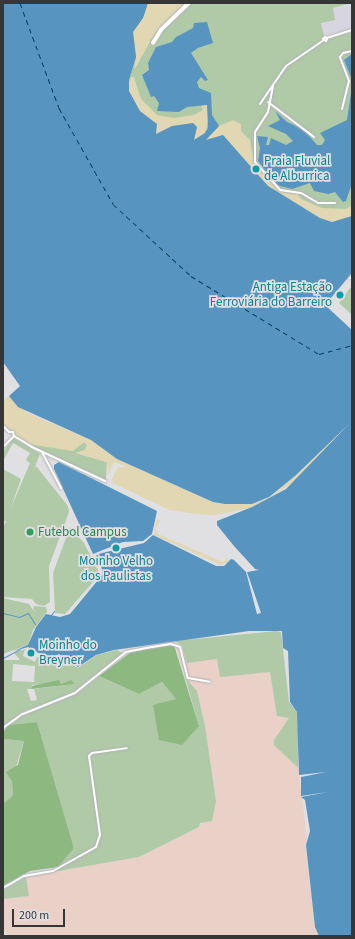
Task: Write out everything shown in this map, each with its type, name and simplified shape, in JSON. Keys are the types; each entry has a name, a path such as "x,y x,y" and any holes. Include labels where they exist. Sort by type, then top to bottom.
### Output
{"street":[{"path":"153,43 161,30 189,3"},
{"path":"260,104 286,66 326,38 352,30"},
{"path":"342,109 349,81 340,57 343,53 352,51"},
{"path":"273,86 268,102 268,112 255,132 255,162 280,190 301,192 318,203 335,203"},
{"path":"268,102 291,122 306,128 314,137"},
{"path":"3,426 9,432 13,432 14,436 42,453 106,481"},
{"path":"9,432 10,437"},
{"path":"3,447 10,437 14,436"},
{"path":"42,453 61,488"},
{"path":"3,728 22,714 75,693 126,652 171,644 182,649 188,678 210,682"},
{"path":"3,888 24,876 53,871 96,847 100,835 89,756 92,753 127,748"}],"shaded area":[{"path":"352,4 352,29 324,35 321,23 335,20 333,8"},
{"path":"175,643 184,650 270,672 277,713 289,718 286,726 274,740 274,744 298,768 307,837 306,845 310,887 319,936 11,936 6,934 3,927 3,899 29,896 26,877 139,857 199,827 216,801 205,726 197,691 185,677"}],"green space":[{"path":"148,3 147,8 183,3 352,3 333,8 335,20 321,23 325,39 352,32 352,215 350,217 352,216 352,223 187,173 99,35"},
{"path":"350,288 352,289 351,314 339,303"},
{"path":"14,438 40,454 34,469 36,466 68,506 69,512 49,566 50,602 44,606 36,604 32,599 3,597 3,528 6,521 3,521 3,469 21,479 10,510 30,463 26,460 30,453 13,443 3,461 3,452"},
{"path":"84,442 87,445 85,450 76,453 107,462 106,480 28,444 47,445"},
{"path":"70,527 84,543 100,574 65,614 55,613 53,573"},
{"path":"3,598 29,604 33,610 36,612 33,609 34,606 46,607 47,612 33,630 28,645 3,654"},
{"path":"276,631 281,632 289,702 297,712 296,639 300,746 298,744 298,768 274,745 274,740 289,718 277,716 270,672 220,677 217,659 187,663 182,646 175,641"},
{"path":"174,645 199,726 182,745 159,740 153,705 176,699 162,682 139,694 99,676 131,652"},
{"path":"25,649 23,656 35,662 37,657 48,660 59,655 78,668 97,655 117,650 123,653 71,694 23,712 3,726 3,660 20,660 14,653","holes":["13,664 35,666 34,682 12,681","73,684 34,689 37,700 31,701 27,689 31,689 32,685"]},
{"path":"99,676 139,694 162,682 199,726 185,677 197,691 205,726 216,801 212,821 200,823 199,827 139,857 53,872 74,848 37,722 8,725 20,716 76,694"},
{"path":"59,680 61,684 71,680 74,684 31,689 32,686"},
{"path":"37,722 74,848 58,867 30,871 3,886 3,804 13,795 12,781 6,772 18,765 24,741 4,739 3,733 8,725"},
{"path":"3,733 5,739 24,741 12,780 13,795 3,804"},
{"path":"26,877 29,896 3,899 3,890"}],"sand":[{"path":"148,3 188,3 156,32 134,70 136,57 133,32 143,18"},
{"path":"131,77 134,77 141,99 157,115 174,118 194,115 203,110 201,105 207,105 209,118 205,133 194,140 197,127 193,123 168,129 159,135 156,134 157,124 140,111 129,91 128,85"},
{"name":"Praia Fluvial de Alburrica","path":"233,120 241,124 241,131 250,140 254,163 275,187 297,193 301,199 322,208 345,209 352,206 352,216 332,222 320,218 268,186 223,135 205,140 219,126"},
{"path":"9,396 26,412 91,440 117,459 213,502 225,504 252,504 269,497 295,476 349,424 296,480 265,501 246,509 215,515 196,514 169,510 113,483 111,481 118,467 127,467 114,462 108,475 107,462 76,453 85,450 87,445 84,442 73,451 28,444 20,439 3,423 3,400"},
{"path":"157,518 160,521 156,528 158,534 223,562 226,559 229,561 221,565 154,535"}],"water":[{"path":"3,3 148,3 143,18 133,32 136,57 129,80 129,91 140,111 157,124 156,134 172,126 193,123 197,127 194,140 205,133 208,128 207,105 187,107 179,112 157,111 159,103 154,96 151,97 142,75 149,70 148,63 156,47 172,42 176,37 193,28 194,23 207,22 213,43 198,48 191,53 208,80 205,81 201,77 197,82 199,88 211,93 212,115 219,126 206,140 223,135 268,186 320,218 332,222 352,216 352,273 325,305 352,330 352,936 319,936 315,927 306,845 310,831 305,800 301,797 328,792 301,796 301,777 326,772 299,775 297,712 290,702 288,651 283,648 282,631 249,631 114,650 96,655 78,667 59,654 49,659 28,647 14,651 28,645 36,627 46,614 60,617 70,614 103,574 98,554 144,543 153,535 216,566 224,566 231,559 234,560 246,572 257,614 261,613 247,572 259,570 255,569 234,546 217,525 217,521 252,507 286,489 349,424 295,476 269,497 252,504 225,504 213,502 117,459 91,440 18,407 9,396 20,386 3,362"},
{"path":"352,54 352,80 344,60"},
{"path":"352,86 352,183 346,201 343,202 335,192 328,194 314,191 310,183 292,189 276,185 258,161 260,148 257,136 268,137 266,145 269,145 271,138 286,145 293,141 286,134 268,126 280,120 275,111 287,122 303,129 317,145 322,145 325,140 320,133 347,120"},
{"path":"59,462 157,511 152,534 143,541 123,542 93,554 54,469 54,465"}],"waterway":[{"path":"51,615 54,611"},
{"path":"3,613 19,617 28,613 35,624"},
{"path":"3,658 20,649"}],"ferry route":[{"path":"20,3 59,108 113,204 191,276 319,354 352,345"}],"place":[{"name":"Praia Fluvial de Alburrica","path":"256,169"},
{"name":"Antiga Estação Ferroviária do Barreiro","path":"340,295"},
{"name":"Futebol Campus","path":"30,532"},
{"name":"Moinho Velho dos Paulistas","path":"116,548"},
{"name":"Moinho do Breyner","path":"31,653"}]}
